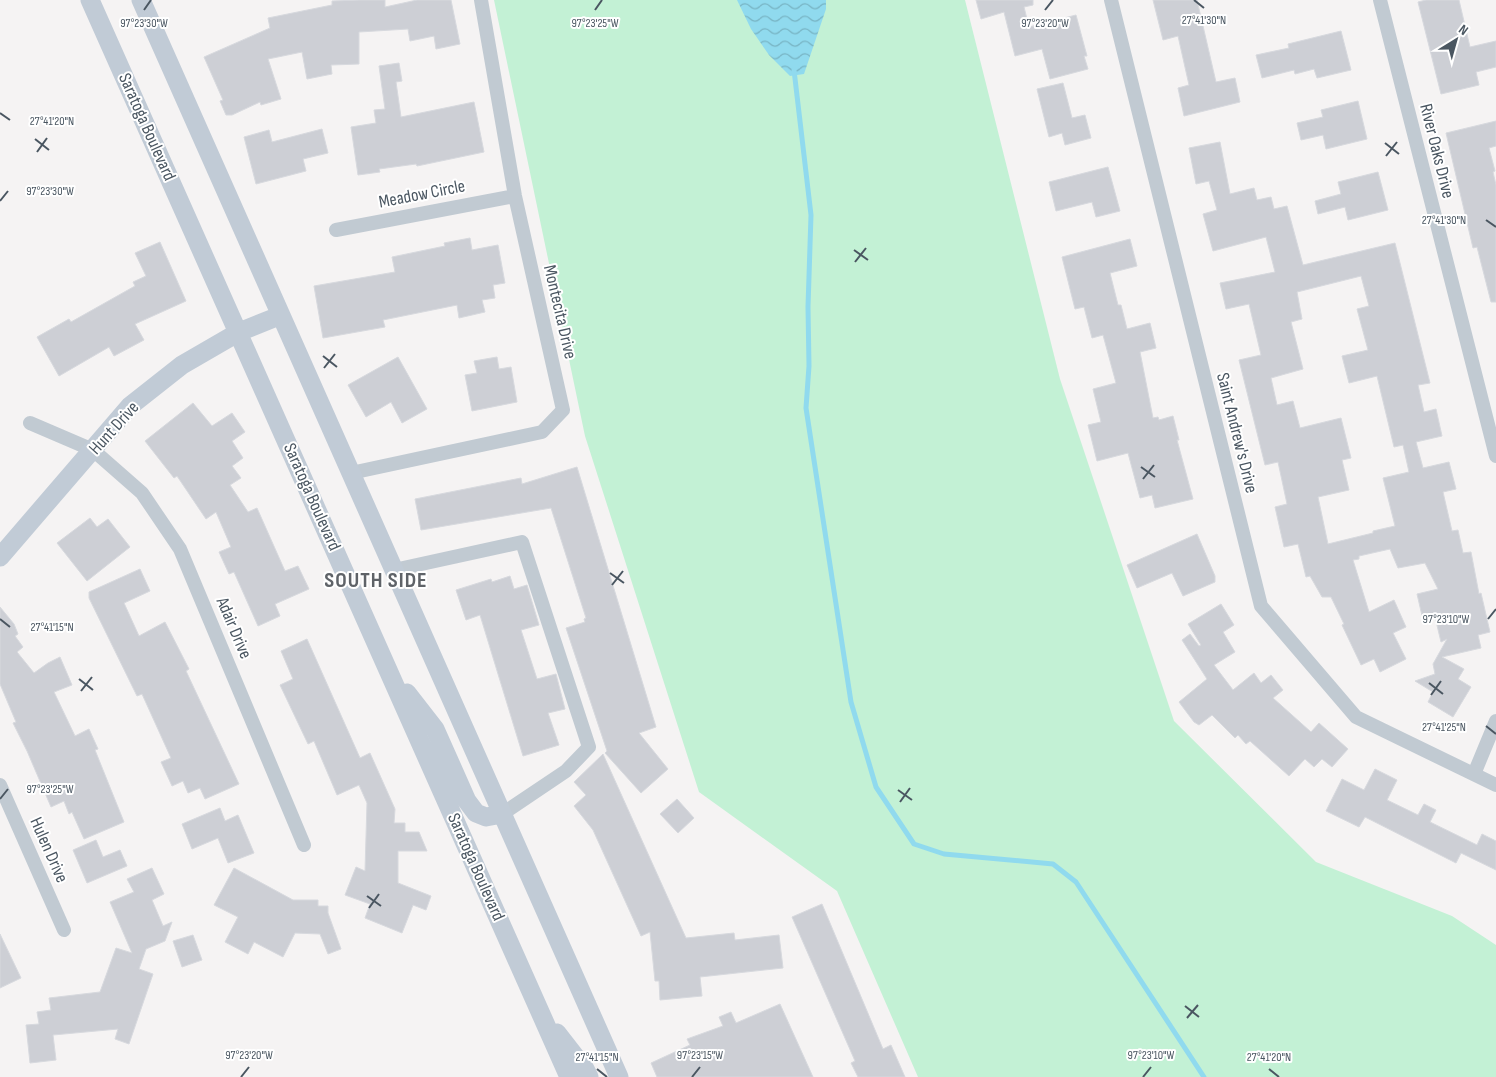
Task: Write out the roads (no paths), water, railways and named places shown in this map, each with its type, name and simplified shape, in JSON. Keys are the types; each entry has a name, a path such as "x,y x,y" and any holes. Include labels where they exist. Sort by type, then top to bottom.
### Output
{"main road":[{"name":"Saratoga Boulevard","path":"90,0 569,1077"},
{"path":"141,0 279,316 351,473 619,1077"},
{"name":"Hunt Drive","path":"0,557 130,406 182,365 239,332 279,316"},
{"path":"388,668 435,729 467,801 476,813 486,817 502,814"},
{"path":"539,1010 585,1069 588,1077"}],"street":[{"name":"Montecita Drive","path":"351,473 542,432 563,410 515,196 481,0"},
{"name":"Saint Andrew's Drive","path":"1112,0 1261,606 1356,716 1496,785"},
{"name":"River Oaks Drive","path":"1380,0 1496,456"},
{"name":"Meadow Circle","path":"336,230 515,196"},
{"name":"Adair Drive","path":"30,423 93,450 142,493 180,549 304,845"},
{"path":"394,570 522,542 589,747 566,771 502,814"},
{"path":"1474,774 1496,721"},
{"name":"Hulen Drive","path":"0,785 64,930"}],"water":[{"path":"737,0 826,0 826,9 804,74 790,76 769,55 751,29"}],"waterway":[{"path":"794,70 811,215 808,307 809,366 806,408 851,702 876,787 914,844 944,854 1053,864 1076,882 1204,1077"}],"district":[{"name":"SOUTH SIDE","path":"376,580"}]}
